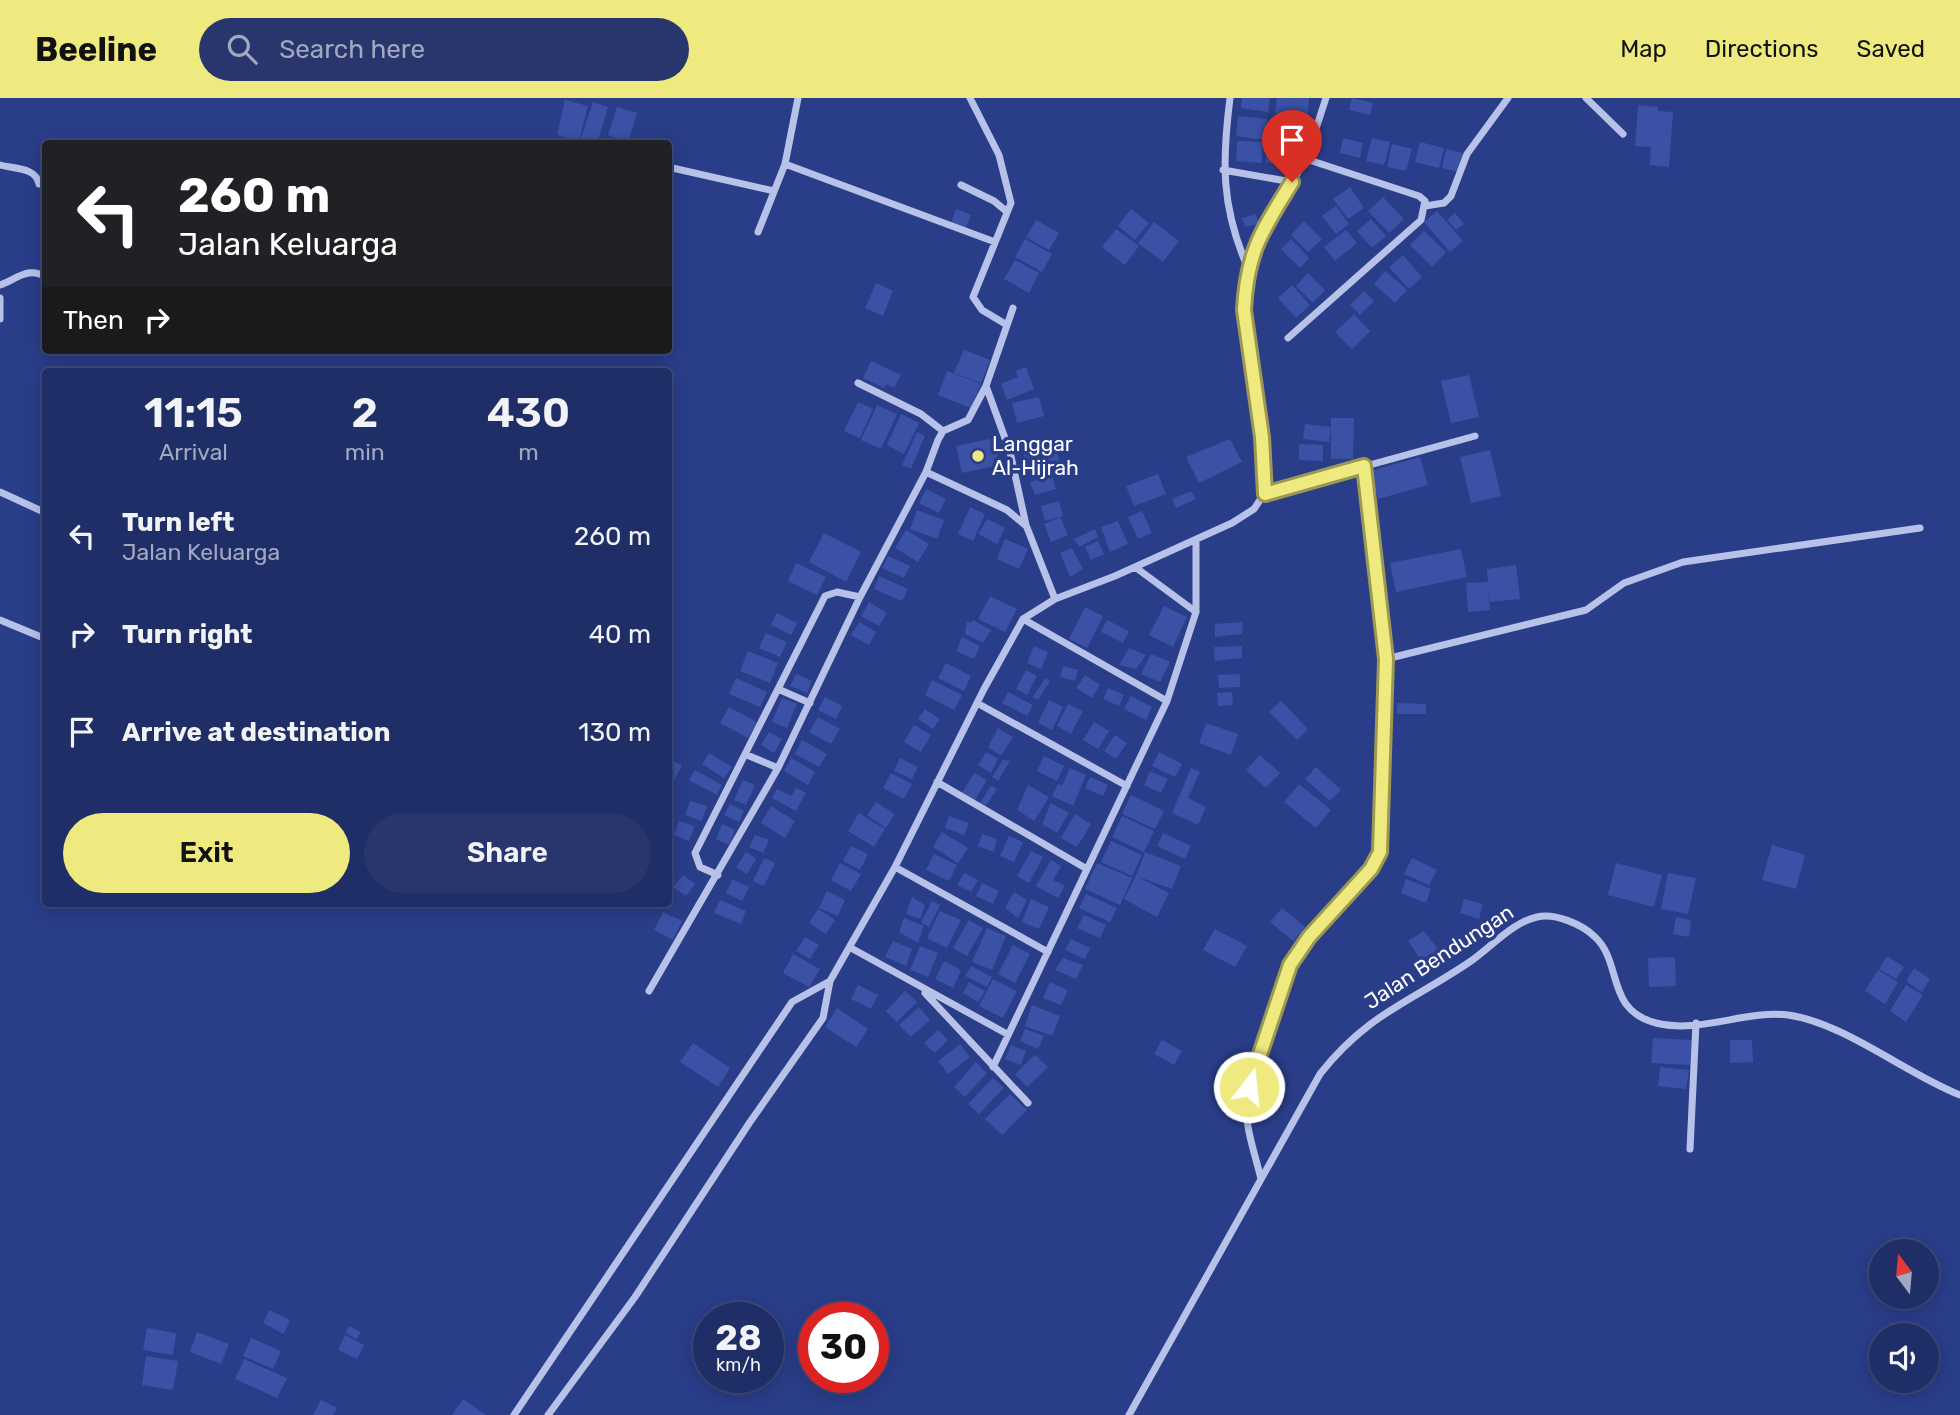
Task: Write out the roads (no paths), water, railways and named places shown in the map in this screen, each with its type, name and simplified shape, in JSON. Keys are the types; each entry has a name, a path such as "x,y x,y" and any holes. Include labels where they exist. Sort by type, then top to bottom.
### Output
{"street":[{"path":"758,232 785,164 798,98"},
{"path":"970,98 999,155 1011,203 974,297 982,310 1007,325"},
{"path":"1230,98 1223,170 1230,216 1248,267"},
{"path":"1265,494 1262,437 1244,310 1248,267 1257,241 1306,159 1326,98"},
{"path":"1425,206 1444,203 1451,196 1467,154 1508,98"},
{"path":"1586,98 1623,134"},
{"path":"1289,338 1402,239 1421,220 1425,206 1419,196 1306,159"},
{"path":"785,164 995,242"},
{"path":"0,165 32,172 38,176 39,184"},
{"path":"672,168 774,191"},
{"path":"1223,170 1292,182"},
{"path":"961,185 994,201 1006,211"},
{"path":"0,285 29,271 42,275"},
{"path":"0,298 0,319"},
{"path":"649,991 778,768 860,597 926,472 943,431 968,420 986,386 1013,308"},
{"path":"858,383 920,414 943,431"},
{"path":"986,386 1010,452 1026,525 1055,599"},
{"path":"548,1415 635,1297 750,1122 823,1018 830,981 895,867 977,703 1023,620 1055,599 1196,540 1254,509 1265,494 1475,436"},
{"path":"1261,1179 1247,1124 1246,1101 1251,1072 1286,977 1309,937 1371,869 1380,852 1386,659 1364,466"},
{"path":"926,472 1007,510 1026,525"},
{"path":"0,492 42,511"},
{"path":"1386,659 1586,610 1624,583 1683,562 1920,528"},
{"path":"993,1067 1167,701 1196,612 1196,540"},
{"path":"1135,567 1196,612"},
{"path":"718,875 700,867 695,853 747,755 825,596 837,592 860,597"},
{"path":"0,620 42,637"},
{"path":"1023,620 1167,701"},
{"path":"778,689 810,703"},
{"path":"977,703 1127,786"},
{"path":"747,755 778,768"},
{"path":"937,782 1087,869"},
{"path":"895,867 1048,953"},
{"name":"Jalan Bendungan","path":"1129,1415 1320,1074 1339,1050 1366,1025 1469,962 1526,920 1539,916 1563,919 1584,928 1597,938 1624,1003 1656,1023 1696,1023 1788,1015 1825,1026 1959,1095"},
{"path":"851,948 1007,1034"},
{"path":"514,1415 792,1002 830,981"},
{"path":"922,989 1028,1103"},
{"path":"1690,1149 1696,1023"}],"place":[{"name":"Langgar Al-Hijrah","path":"978,456"}]}
